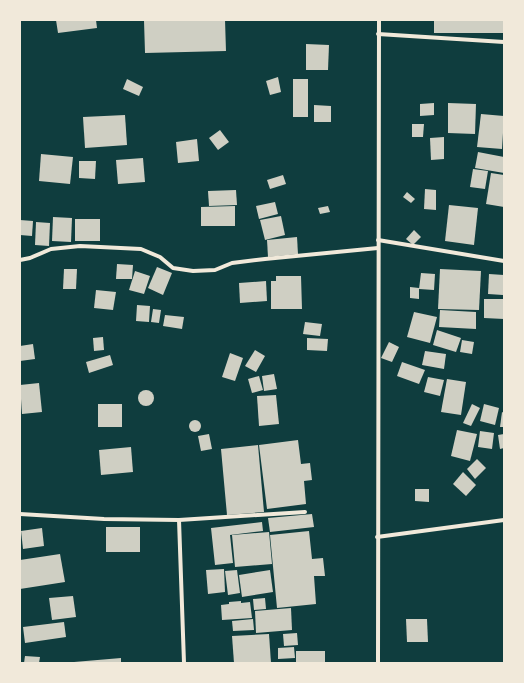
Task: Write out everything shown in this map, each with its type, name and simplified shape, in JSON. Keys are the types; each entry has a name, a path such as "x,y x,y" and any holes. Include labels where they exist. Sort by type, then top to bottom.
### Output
{"street":[{"path":"378,663 379,20"},
{"path":"378,34 504,42"},
{"path":"378,240 504,261"},
{"path":"20,260 51,250 80,246 141,249 160,257 173,268 193,272 216,270 232,263 378,248"},
{"path":"20,514 104,519 178,520 305,512"},
{"path":"178,520 184,663"},
{"path":"377,537 504,520"}],"building":[{"path":"56,20 96,20 97,28 58,33"},
{"path":"144,20 225,20 226,51 145,53"},
{"path":"434,20 504,20 504,33 434,33"},
{"path":"306,44 329,45 328,70 306,70"},
{"path":"278,77 281,92 270,95 266,81"},
{"path":"127,79 143,87 139,96 123,89"},
{"path":"293,79 308,79 308,117 293,117"},
{"path":"434,103 434,115 420,116 420,104"},
{"path":"448,103 476,104 475,134 448,133"},
{"path":"314,105 331,106 331,122 314,122"},
{"path":"481,114 504,116 502,149 477,147"},
{"path":"125,115 127,145 85,148 83,117"},
{"path":"412,124 424,124 423,137 412,137"},
{"path":"220,130 229,142 218,150 209,138"},
{"path":"444,137 444,159 431,160 430,138"},
{"path":"197,139 199,161 178,163 176,142"},
{"path":"478,152 504,157 504,173 475,168"},
{"path":"41,154 73,157 70,184 39,181"},
{"path":"143,158 145,182 118,184 116,160"},
{"path":"79,161 96,161 95,179 79,178"},
{"path":"473,169 488,171 485,189 470,187"},
{"path":"491,173 504,175 504,207 486,204"},
{"path":"283,175 286,184 270,189 267,180"},
{"path":"425,189 436,190 436,210 424,209"},
{"path":"236,190 237,205 209,206 208,191"},
{"path":"407,192 415,199 411,203 403,197"},
{"path":"275,202 278,214 259,219 256,206"},
{"path":"449,205 478,208 474,245 445,241"},
{"path":"235,206 235,226 201,226 201,207"},
{"path":"328,206 330,212 320,214 318,208"},
{"path":"281,216 285,235 265,240 260,220"},
{"path":"53,217 72,218 71,242 52,241"},
{"path":"75,219 100,219 100,241 75,241"},
{"path":"20,220 33,221 32,236 20,235"},
{"path":"36,222 50,223 49,246 35,245"},
{"path":"414,230 421,237 413,245 406,239"},
{"path":"297,237 298,254 268,257 267,240"},
{"path":"117,264 133,265 132,279 116,279"},
{"path":"157,267 172,273 163,295 148,288"},
{"path":"64,269 77,269 76,289 63,289"},
{"path":"440,269 481,271 479,310 438,309"},
{"path":"135,271 150,276 144,294 129,290"},
{"path":"421,273 435,274 434,290 419,289"},
{"path":"489,274 504,275 503,295 488,294"},
{"path":"276,276 301,276 302,309 271,309 271,281 276,281"},
{"path":"266,281 267,301 240,303 239,283"},
{"path":"410,287 419,288 419,299 410,298"},
{"path":"96,290 116,292 113,310 94,308"},
{"path":"484,299 504,299 504,319 484,318"},
{"path":"137,305 150,306 149,322 136,321"},
{"path":"153,309 161,310 159,323 151,322"},
{"path":"440,310 476,312 476,329 439,327"},
{"path":"414,312 437,317 430,343 407,337"},
{"path":"165,315 184,317 182,329 163,326"},
{"path":"305,322 322,324 320,336 303,334"},
{"path":"437,330 461,338 456,352 433,345"},
{"path":"103,337 104,350 94,351 93,338"},
{"path":"307,338 328,339 327,351 307,350"},
{"path":"462,340 474,342 472,354 460,352"},
{"path":"389,342 399,347 392,362 381,358"},
{"path":"33,344 35,359 20,361 20,346"},
{"path":"255,350 265,356 256,372 245,366"},
{"path":"425,351 446,354 444,369 422,365"},
{"path":"230,353 243,358 235,381 222,377"},
{"path":"110,355 113,365 89,373 86,362"},
{"path":"402,362 425,370 419,384 397,376"},
{"path":"274,374 277,389 264,391 262,376"},
{"path":"259,376 263,390 252,393 248,379"},
{"path":"428,377 444,380 440,396 424,392"},
{"path":"447,379 466,382 461,415 441,412"},
{"path":"39,383 42,412 22,414 20,385"},
{"path":"146,390 152,392 154,398 152,404 146,406 140,404 138,398 140,392"},
{"path":"276,395 279,424 259,426 257,396"},
{"path":"98,404 122,404 122,427 98,427"},
{"path":"472,404 480,408 471,426 463,423"},
{"path":"484,404 499,408 495,425 480,421"},
{"path":"502,412 504,413 504,427 500,427"},
{"path":"193,420 197,420 201,426 197,432 193,432 189,428 189,424"},
{"path":"457,430 477,434 470,461 451,456"},
{"path":"480,431 494,433 492,449 478,447"},
{"path":"209,434 212,449 201,451 198,436"},
{"path":"504,434 504,448 500,449 498,435"},
{"path":"298,440 301,464 310,463 312,480 304,481 306,504 267,509 259,445"},
{"path":"258,445 264,512 227,515 221,449"},
{"path":"131,447 133,472 101,475 99,450"},
{"path":"477,459 486,468 475,479 467,469"},
{"path":"463,472 476,485 466,496 453,484"},
{"path":"415,489 429,489 429,502 415,501"},
{"path":"312,514 314,527 270,532 268,518"},
{"path":"262,522 263,531 230,535 233,563 215,565 211,528"},
{"path":"106,527 140,527 140,552 106,552"},
{"path":"42,528 44,546 23,549 21,531"},
{"path":"309,531 312,559 323,558 325,576 314,576 316,604 277,608 270,535"},
{"path":"269,532 272,564 235,567 232,535"},
{"path":"60,554 65,582 20,589 20,560"},
{"path":"224,569 225,592 208,594 206,570"},
{"path":"237,570 240,593 228,595 225,571"},
{"path":"270,570 273,592 242,597 239,575"},
{"path":"73,596 76,617 52,620 49,598"},
{"path":"265,598 266,609 254,610 253,599"},
{"path":"241,601 241,603 250,602 252,618 222,620 221,605 229,604 229,602"},
{"path":"291,608 292,630 256,633 255,611"},
{"path":"253,619 254,630 233,631 232,621"},
{"path":"406,619 427,619 428,642 407,642"},
{"path":"64,622 66,637 25,643 23,627"},
{"path":"297,633 298,645 284,646 283,634"},
{"path":"269,634 271,663 234,663 232,636"},
{"path":"294,647 295,658 278,659 278,648"},
{"path":"296,651 325,651 325,663 296,663"},
{"path":"25,656 40,657 39,663 24,663"},
{"path":"121,658 121,663 74,663 74,662"}]}
